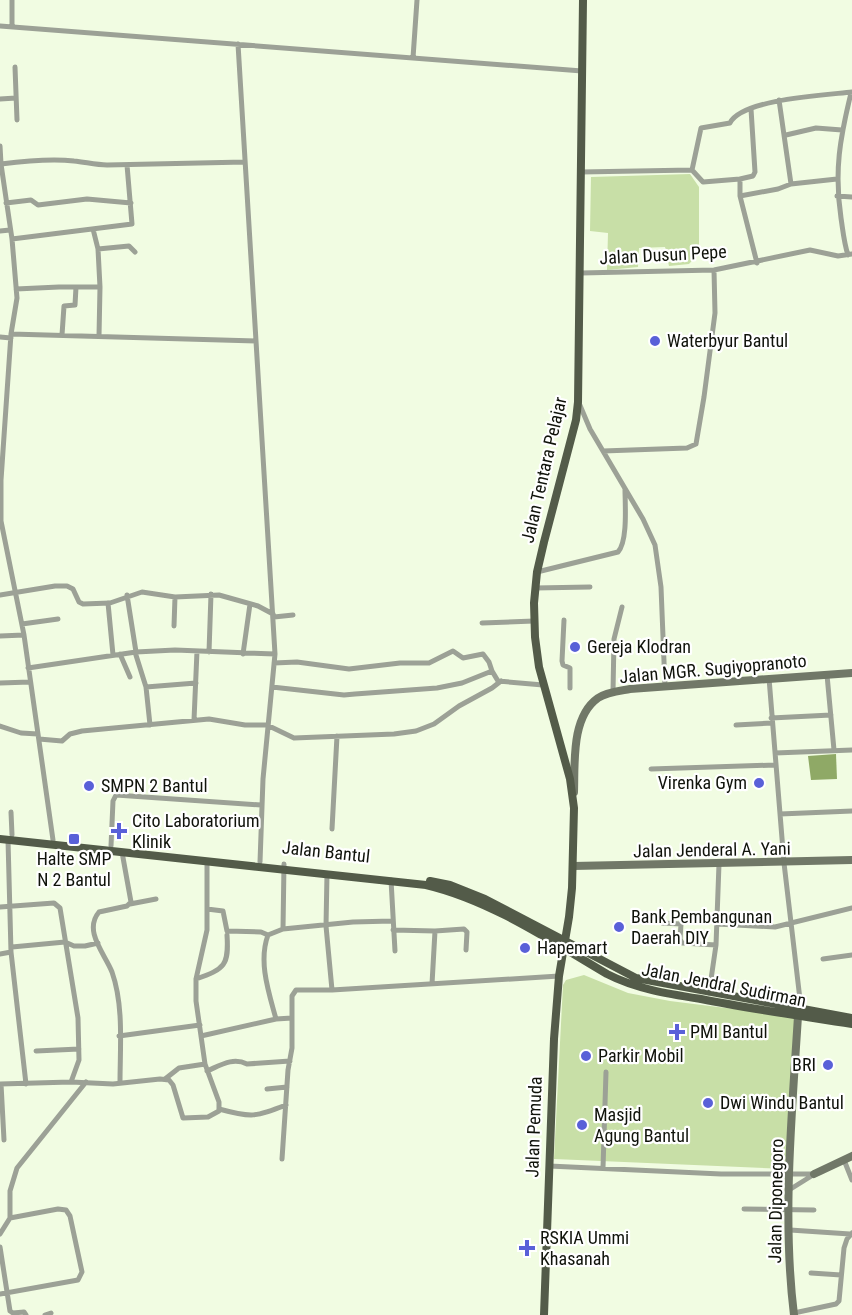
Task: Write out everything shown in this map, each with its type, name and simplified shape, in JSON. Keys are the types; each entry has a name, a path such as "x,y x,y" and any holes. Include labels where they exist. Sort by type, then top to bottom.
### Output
{"main road":[{"name":"Jalan Tentara Pelajar","path":"564,944 569,917 574,820 570,779 543,685 534,621 537,572 576,420 578,402 583,0"},
{"name":"Jalan MGR. Sugiyopranoto","path":"574,820 578,732 583,719 598,698 613,692 666,686 852,673"},
{"name":"Jalan Bantul","path":"0,834 7,838 122,852 418,879 450,885 484,898 564,944"},
{"name":"Jalan Bantul","path":"7,838 53,840 260,862 327,874 426,885 463,896 564,944"},
{"name":"Jalan Jenderal A. Yani","path":"573,866 852,861"},
{"name":"Jalan Pemuda","path":"544,1315 559,976 564,944"},
{"name":"Jalan Jendral Sudirman","path":"564,944 636,978 852,1024"},
{"name":"Jalan Jendral Sudirman","path":"564,944 608,974 630,984 673,994 852,1018"},
{"name":"Jalan Diponegoro","path":"794,1314 789,1272 789,1175 799,1012"},
{"path":"814,1174 848,1158"}],"street":[{"path":"12,0 12,27"},
{"path":"413,58 417,0"},
{"path":"0,26 582,71"},
{"path":"238,44 275,654 261,805 260,862"},
{"path":"15,68 17,120"},
{"path":"693,170 701,128 730,123 734,116 779,100 851,92 838,153 837,179 837,196 845,246 850,254"},
{"path":"0,99 16,98"},
{"path":"779,100 792,184"},
{"path":"693,170 703,182 753,176 755,172 751,110"},
{"path":"786,135 816,128 842,130"},
{"path":"0,146 16,289 2,437 1,521 24,635 53,840"},
{"path":"1,166 28,161 72,161 93,165 245,162"},
{"path":"12,239 132,224 127,165"},
{"path":"581,172 693,170"},
{"path":"740,179 740,196 757,262"},
{"path":"740,196 792,184 837,179"},
{"path":"837,196 852,197"},
{"path":"6,203 31,200 38,206 87,199 131,203"},
{"path":"93,229 98,249 99,336"},
{"path":"0,231 10,230"},
{"path":"98,249 129,246 135,252"},
{"name":"Jalan Dusun Pepe","path":"581,273 714,270 810,250 838,256 850,254"},
{"path":"603,451 687,448 694,446 697,442 715,313 714,270"},
{"path":"62,335 64,306 75,305 76,287"},
{"path":"16,289 100,287"},
{"path":"0,337 62,335 256,341"},
{"path":"578,402 590,429 647,527 657,556 661,587 666,686"},
{"path":"537,572 609,555 621,549 624,536 625,488"},
{"path":"0,596 63,585 73,589 80,603 108,603 141,592 175,597 211,594 250,604 273,615 293,615"},
{"path":"535,588 590,587"},
{"path":"209,652 211,594"},
{"path":"127,596 135,652 146,687 150,725"},
{"path":"174,626 175,597"},
{"path":"108,603 116,654 130,677"},
{"path":"243,654 250,604"},
{"path":"613,692 614,639 622,607"},
{"path":"22,624 58,619"},
{"path":"564,620 562,662 570,668 570,688"},
{"path":"482,623 534,621"},
{"path":"0,636 24,635"},
{"path":"28,668 135,652 197,651 275,654"},
{"path":"195,720 197,651"},
{"path":"274,663 297,662 349,669 400,663 429,663 453,651 463,658 483,654 496,679 501,681 543,685"},
{"path":"272,687 344,695 437,688 453,685 492,671"},
{"path":"827,675 834,750"},
{"path":"769,678 771,721 799,1012"},
{"path":"0,726 21,733 62,741 70,734 82,731 195,720 267,725 294,738 394,734 425,728 501,681"},
{"path":"0,683 30,682"},
{"path":"146,687 196,683"},
{"path":"736,725 831,715"},
{"path":"332,829 337,736"},
{"path":"775,753 852,750"},
{"path":"651,769 775,765"},
{"path":"111,846 113,801 116,795 261,805"},
{"path":"780,814 852,811"},
{"path":"10,812 7,838 9,906 15,1000 26,1084"},
{"path":"122,852 132,897 130,904"},
{"path":"165,1079 173,1084 183,1118 217,1114 219,1102 205,1064 196,1001 196,979 207,936 207,861"},
{"path":"709,993 716,945 719,864"},
{"path":"283,929 284,867"},
{"path":"327,874 326,926 332,990"},
{"path":"391,880 395,951"},
{"path":"120,1083 118,1004 115,982 93,927 97,914 102,910 156,899"},
{"path":"0,907 56,903 61,912 76,1008 79,1049 72,1082"},
{"path":"717,924 770,928 852,908"},
{"path":"207,909 223,911 227,931 261,932 268,935 283,929 353,922 392,921"},
{"path":"662,923 681,924 682,943 716,945"},
{"path":"393,930 435,932 466,930 466,950"},
{"path":"432,984 435,932"},
{"path":"196,979 213,973 223,966 228,956 227,935"},
{"path":"268,935 265,957 266,981 276,1019"},
{"path":"0,954 12,949 65,942 74,946 98,943"},
{"path":"823,959 852,955"},
{"path":"282,1159 291,1060 292,996 295,991 302,988 332,990 559,976"},
{"path":"201,1035 276,1019 292,1018"},
{"path":"119,1036 200,1025"},
{"path":"36,1051 79,1049"},
{"path":"207,1071 236,1060 247,1064 291,1060"},
{"path":"4,1140 1,1084 120,1083 165,1079 178,1068 205,1064"},
{"path":"603,1168 606,1072"},
{"path":"0,1234 10,1218 10,1191 17,1168 84,1082"},
{"path":"267,1089 287,1087"},
{"path":"219,1109 250,1117 259,1116 286,1105"},
{"path":"848,1158 852,1180"},
{"path":"549,1166 814,1174"},
{"path":"789,1190 814,1174"},
{"path":"0,1294 78,1280 82,1272 69,1214 66,1210 58,1209 10,1218"},
{"path":"744,1209 814,1210"},
{"path":"790,1230 851,1234"},
{"path":"794,1314 836,1304 839,1301 844,1244 851,1234"},
{"path":"0,1249 11,1312 24,1312 26,1315"},
{"path":"811,1273 841,1275"}],"shaded area":[{"path":"690,174 699,187 699,253 689,264 669,266 665,247 639,248 638,267 607,270 608,233 590,231 591,177"},
{"path":"836,754 837,779 811,780 808,756"},
{"path":"584,975 628,993 670,1001 797,1017 788,1169 554,1159 563,985 566,980"}],"place":[{"name":"Waterbyur Bantul","path":"655,341"},
{"name":"Gereja Klodran","path":"575,647"},
{"name":"Virenka Gym","path":"759,783"},
{"name":"SMPN 2 Bantul","path":"89,786"},
{"name":"Cito Laboratorium Klinik","path":"119,831"},
{"name":"Halte SMP N 2 Bantul","path":"74,839"},
{"name":"Bank Pembangunan Daerah DIY","path":"619,927"},
{"name":"Hapemart","path":"525,948"},
{"name":"PMI Bantul","path":"677,1032"},
{"name":"Parkir Mobil","path":"586,1056"},
{"name":"BRI","path":"828,1065"},
{"name":"Dwi Windu Bantul","path":"708,1103"},
{"name":"Masjid Agung Bantul","path":"582,1125"},
{"name":"RSKIA Ummi Khasanah","path":"527,1248"}]}
